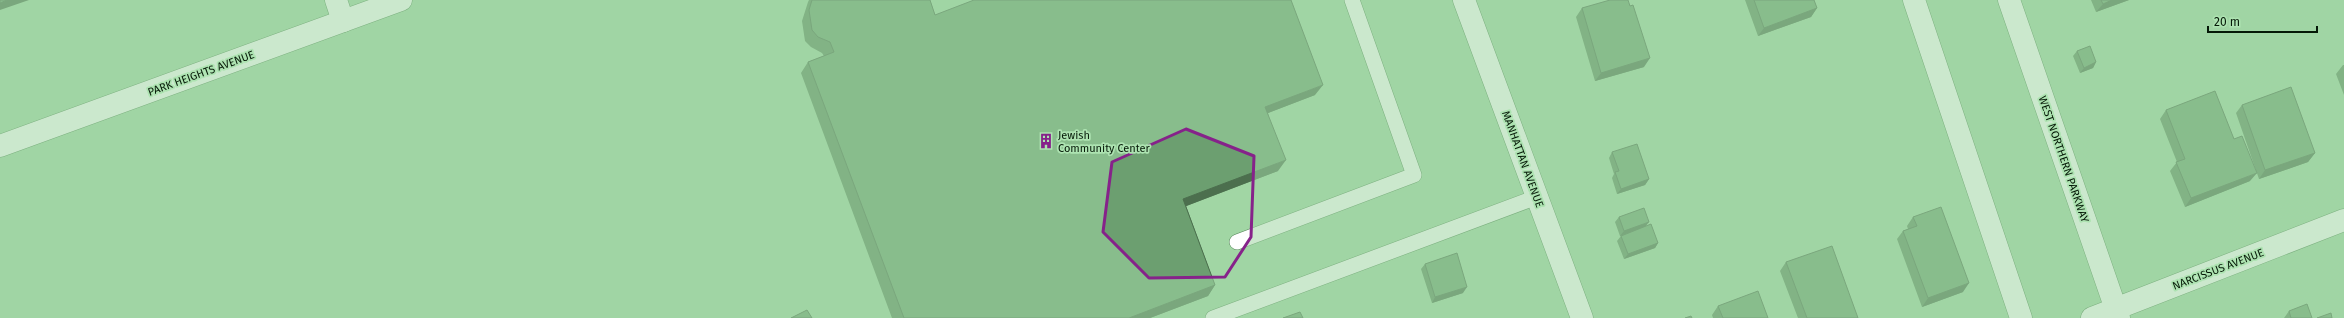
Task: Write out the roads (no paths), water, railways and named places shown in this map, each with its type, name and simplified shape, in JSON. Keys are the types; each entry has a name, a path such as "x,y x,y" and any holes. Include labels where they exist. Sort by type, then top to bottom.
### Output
{"main road":[{"path":"336,0 343,21"},
{"name":"PARK HEIGHTS AVENUE","path":"0,146 401,0"},
{"name":"MANHATTAN AVENUE","path":"1464,0 1582,318"},
{"path":"1914,0 2021,318"},
{"name":"WEST NORTHERN PARKWAY","path":"2009,0 2117,314"},
{"name":"NARCISSUS AVENUE","path":"2092,318 2117,314 2344,220"}],"lane":[{"path":"1237,242 1414,175 1352,0"},
{"path":"1213,318 1537,197"}],"place":[{"name":"Jewish Community Center","path":"1046,141"}]}
